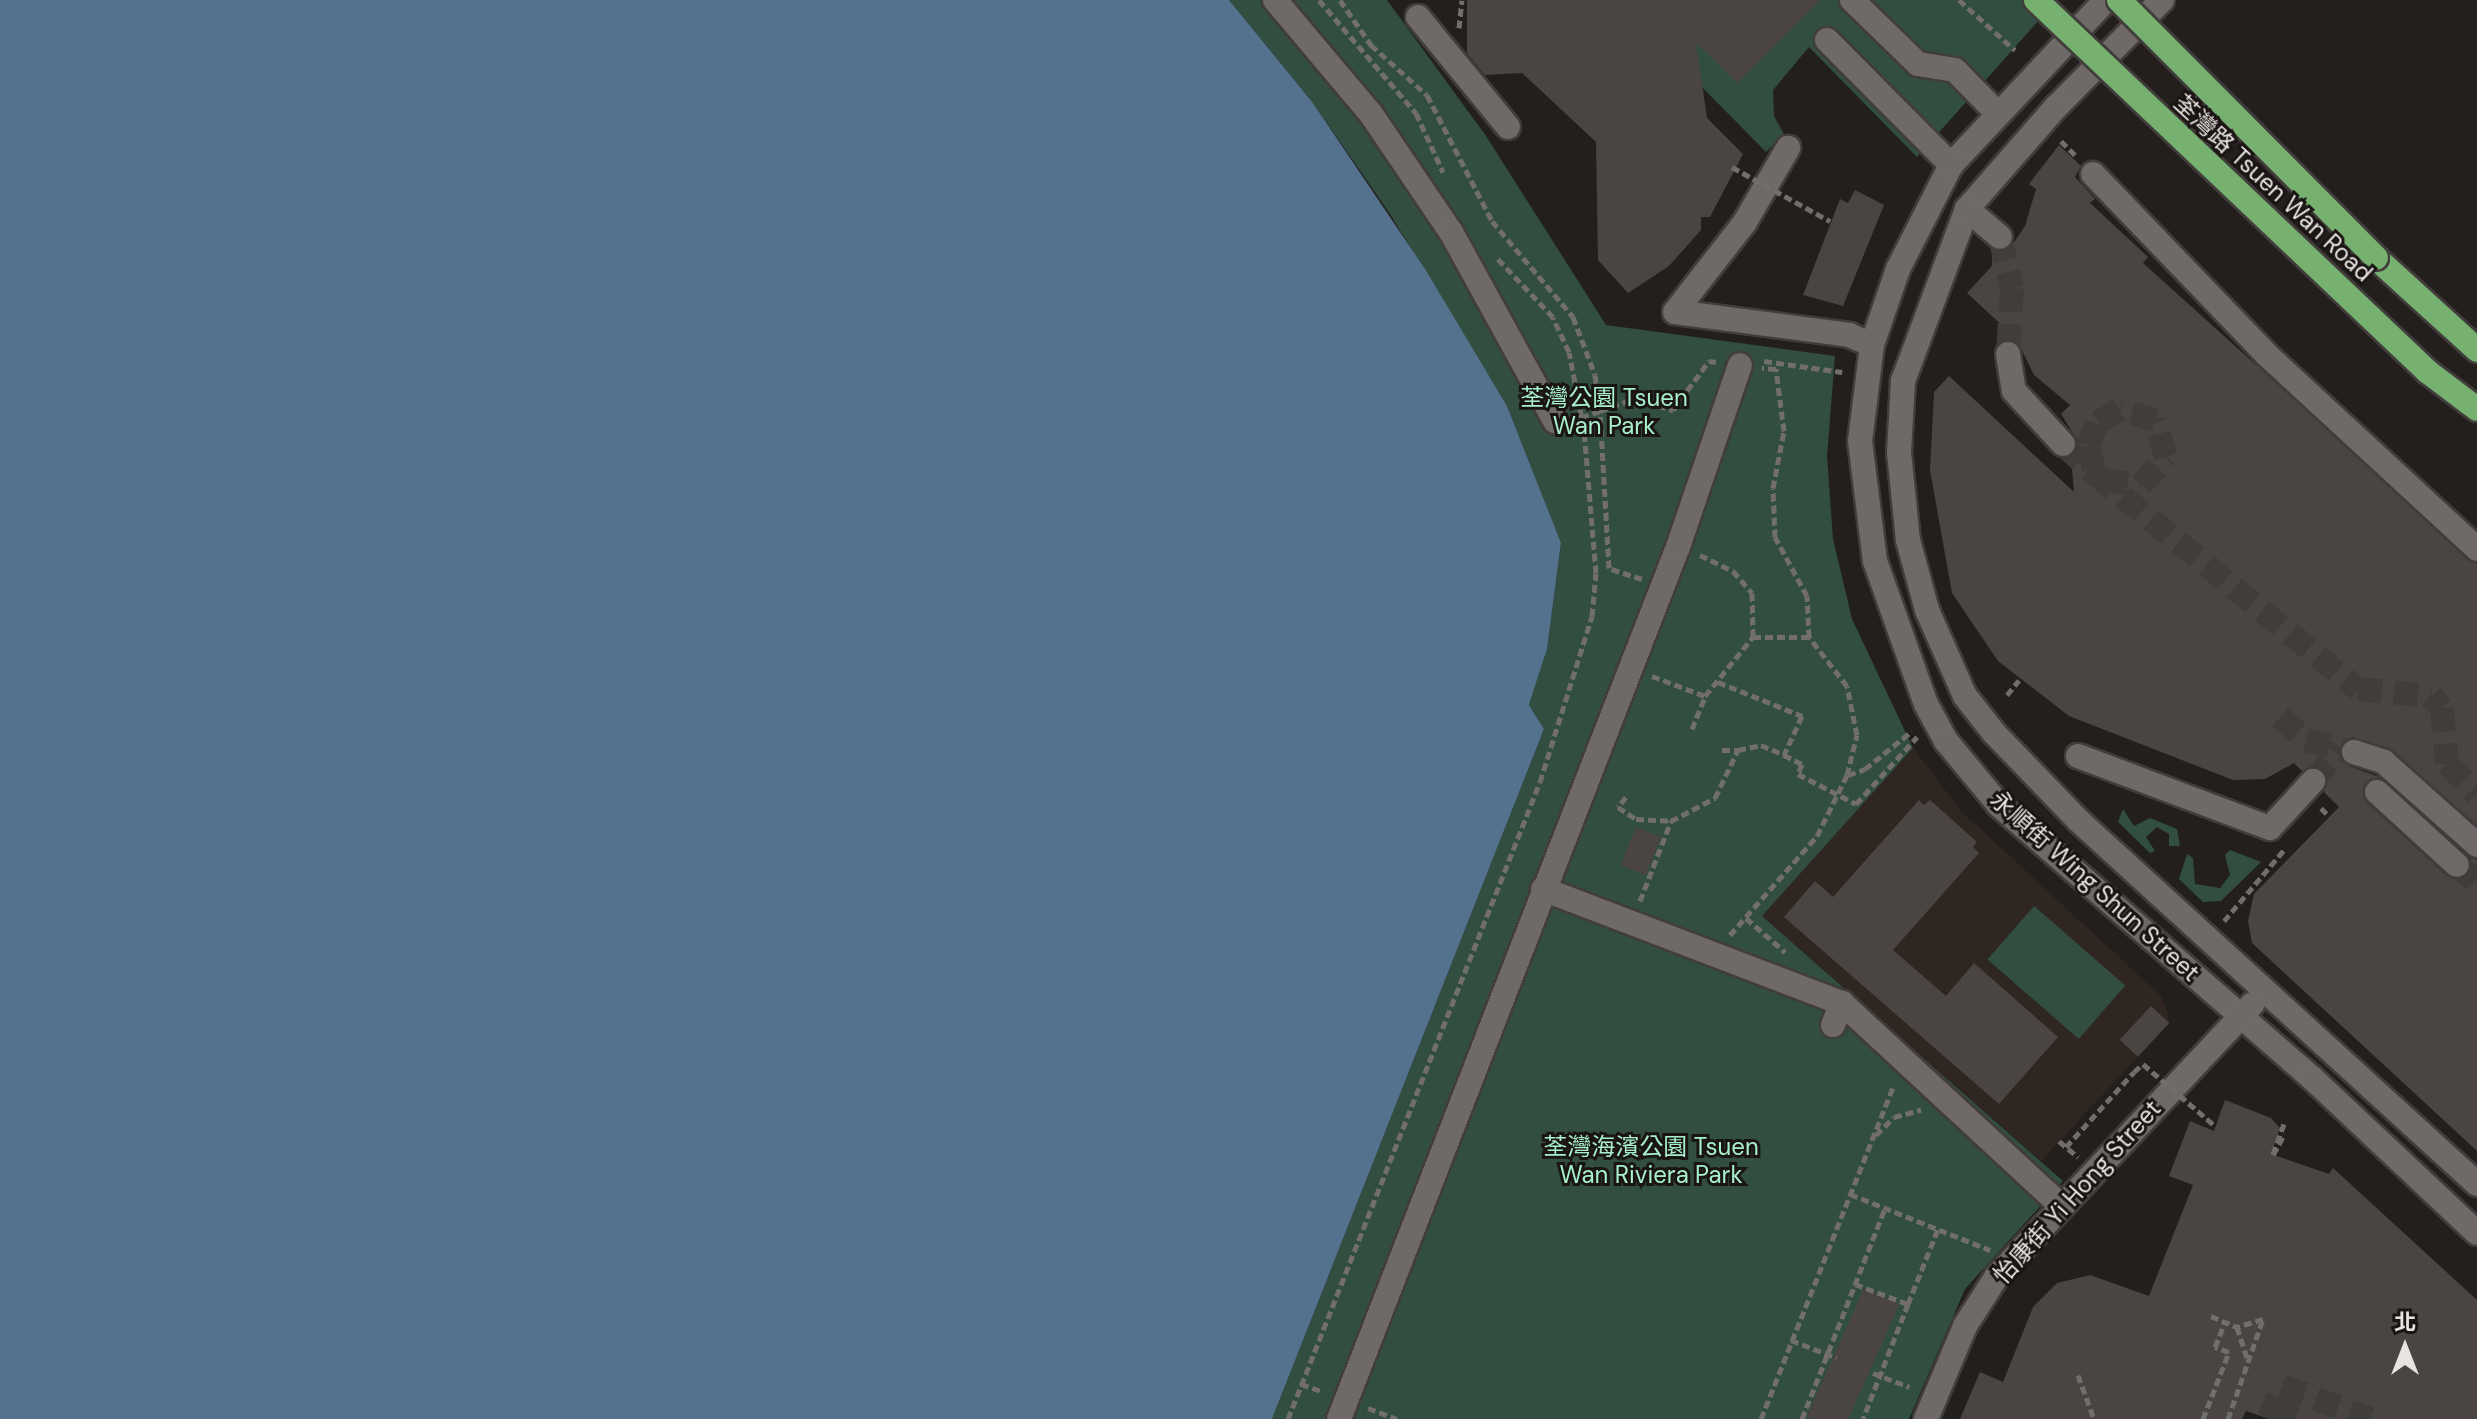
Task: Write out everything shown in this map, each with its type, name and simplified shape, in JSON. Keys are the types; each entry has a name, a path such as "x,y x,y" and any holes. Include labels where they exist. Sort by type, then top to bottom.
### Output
{"highway":[{"name":"荃灣路 Tsuen Wan Road","path":"2036,0 2428,372 2477,409"},
{"name":"荃灣路 Tsuen Wan Road","path":"2119,0 2477,350"}],"street":[{"path":"1275,0 1371,114 1451,232 1555,421"},
{"path":"1852,0 1918,64 1955,70 1997,113"},
{"name":"永順街 Wing Shun Street","path":"2106,0 1951,165 1914,230 1872,345 1860,441 1868,520 1903,653 1939,729 1974,776 2038,841 2241,1015 2477,1233"},
{"name":"永順街 Wing Shun Street","path":"2162,0 2056,107 1967,209 1923,314 1903,381 1899,452 1908,540 1927,610 1965,696 1994,733 2079,821 2477,1184"},
{"path":"1418,17 1508,127"},
{"path":"1827,40 1951,165"},
{"path":"1788,148 1745,222 1675,312 1849,335 1872,345"},
{"path":"2093,174 2267,355 2477,549"},
{"path":"1967,209 2000,237"},
{"path":"2008,354 2014,391 2063,444"},
{"path":"1339,1419 1628,667 1678,547 1742,361"},
{"path":"2354,752 2384,762 2477,845"},
{"path":"2078,756 2270,828 2313,781"},
{"path":"2377,792 2457,865"},
{"path":"1543,889 1713,954 1838,1014 1904,1060 2060,1205"},
{"name":"怡康街 Yi Hong Street","path":"1926,1419 1965,1326 1997,1276 2060,1205 2265,991"}],"path":[{"path":"1319,0 1416,113 1448,187"},
{"path":"1340,0 1371,45 1427,95 1492,221 1573,317 1595,375 1609,568 1662,585"},
{"path":"1959,0 2015,50"},
{"path":"1732,167 1830,221"},
{"path":"1288,1419 1540,782 1592,616 1596,573 1584,429 1569,352 1553,317 1492,250"},
{"path":"1600,411 1635,398 1673,410 1709,361"},
{"path":"1709,361 1742,361 1842,372"},
{"path":"1709,361 1742,361 1776,369 1784,431 1773,488 1775,537 1807,596 1809,637 1847,686 1857,717 1847,775 1839,795 1794,867 1713,954"},
{"path":"1678,547 1744,581 1754,601 1753,637 1705,696 1692,729"},
{"path":"1753,637 1809,637"},
{"path":"1628,667 1705,696"},
{"path":"2007,695 2019,680"},
{"path":"1718,682 1802,716 1784,755"},
{"path":"1847,775 1865,769 1906,735"},
{"path":"1722,750 1761,745 1802,764 1798,774 1856,804 1910,743"},
{"path":"1626,797 1618,807 1636,819 1671,821 1715,798 1738,750"},
{"path":"1641,900 1671,821"},
{"path":"2221,925 2284,850 2270,828"},
{"path":"1761,1419 1904,1060"},
{"path":"2066,1147 2143,1064 2215,1126"},
{"path":"1872,1139 1894,1117 1933,1109"},
{"path":"2283,1137 2276,1148 2285,1121"},
{"path":"2059,1141 2079,1158"},
{"path":"1850,1194 1993,1251"},
{"path":"1802,1419 1885,1208"},
{"path":"1863,1419 1938,1229"},
{"path":"1855,1284 1908,1304"},
{"path":"2211,1316 2237,1327 2263,1319 2228,1419"},
{"path":"2203,1419 2229,1352 2215,1347 2225,1322"},
{"path":"2237,1327 2247,1358"},
{"path":"1791,1340 1837,1358"},
{"path":"1873,1373 1909,1387"},
{"path":"2078,1375 2094,1419"}],"shaded area":[{"path":"1913,748 1961,811 2161,996 2168,1014 2169,1023 2041,1161 1762,916"}],"green space":[{"name":"荃灣海濱公園 Tsuen Wan Riviera Park","path":"1229,0 1387,0 1486,136 1606,325 1835,356 1827,456 1833,539 1852,619 1913,748 1762,916 2063,1181 1965,1289 1909,1419 1272,1419 1544,729 1529,705 1547,648 1561,544 1507,406 1390,214 1313,103"},
{"path":"1616,0 2057,0 1917,157 1809,47 1773,90 1774,116 1784,134 1766,152"},
{"path":"2123,809 2134,826 2150,818 2177,829 2180,846 2169,846 2169,834 2157,827 2146,837 2155,851 2150,853 2118,822"},
{"path":"2230,850 2261,862 2221,901 2203,902 2179,879 2187,854 2193,858 2195,884 2220,888 2230,875 2225,855"},
{"path":"2034,906 2125,985 2079,1039 1987,960"}],"water":[{"path":"0,0 1229,0 1313,103 1425,269 1507,406 1561,543 1547,649 1529,705 1544,729 1272,1419 0,1419"}],"building":[{"path":"1467,0 1821,0 1737,83 1696,42 1707,118 1743,154 1710,217 1701,217 1701,230 1669,266 1628,293 1598,260 1596,142 1522,73 1485,75 1467,53"},
{"path":"2059,145 2081,166 2075,177 2095,199 2090,203 2148,257 2143,263 2477,564 2477,825 2389,748 2352,737 2339,754 2349,766 2379,777 2363,788 2366,802 2447,876 2462,879 2471,869 2470,858 2477,860 2477,1151 2252,943 2248,921 2254,894 2339,807 2324,792 2324,771 2302,771 2294,763 2265,779 2233,780 2069,716 1998,661 1952,593 1930,470 1934,392 1949,376 2074,492 2071,457 2078,441 2061,414 2070,405 2034,375 2019,344 2005,339 2000,334 2006,329 1967,293 1992,266 1992,249 2011,247 2025,226 2036,189 2029,184"},
{"path":"1855,190 1884,205 1843,306 1803,295 1840,199 1848,203"},
{"path":"1919,800 1924,805 1930,800 1977,842 1973,847 1979,853 1893,950 1946,996 1974,963 2058,1037 1999,1104 1784,917 1815,881 1833,897"},
{"path":"1636,827 1661,837 1646,875 1621,865"},
{"path":"2151,1006 2169,1023 2138,1057 2120,1040"},
{"path":"2225,1100 2271,1118 2280,1128 2271,1154 2329,1174 2333,1168 2477,1300 2477,1419 2269,1419 2246,1411 2242,1419 1960,1419 1980,1372 2003,1382 2033,1307 2057,1283 2090,1275 2149,1296 2193,1185 2169,1176 2190,1121 2214,1131"},
{"path":"1864,1288 1900,1304 1848,1419 1807,1417"}],"tunnel":[{"path":"2000,237 2012,288 2008,354"},
{"path":"2063,444 2095,474 2104,480 2141,485 2166,457 2155,420 2119,410 2097,423 2088,446 2095,474 2358,689 2431,696 2442,708 2447,764 2477,794"},
{"path":"2280,717 2306,740 2354,752"},
{"path":"2313,781 2341,748"},
{"path":"2457,865 2477,883"},
{"path":"2269,1419 2282,1386 2370,1419"},
{"path":"2274,1407 2307,1419"}],"park label":[{"name":"荃灣公園 Tsuen Wan Park","path":"1604,412"}]}
